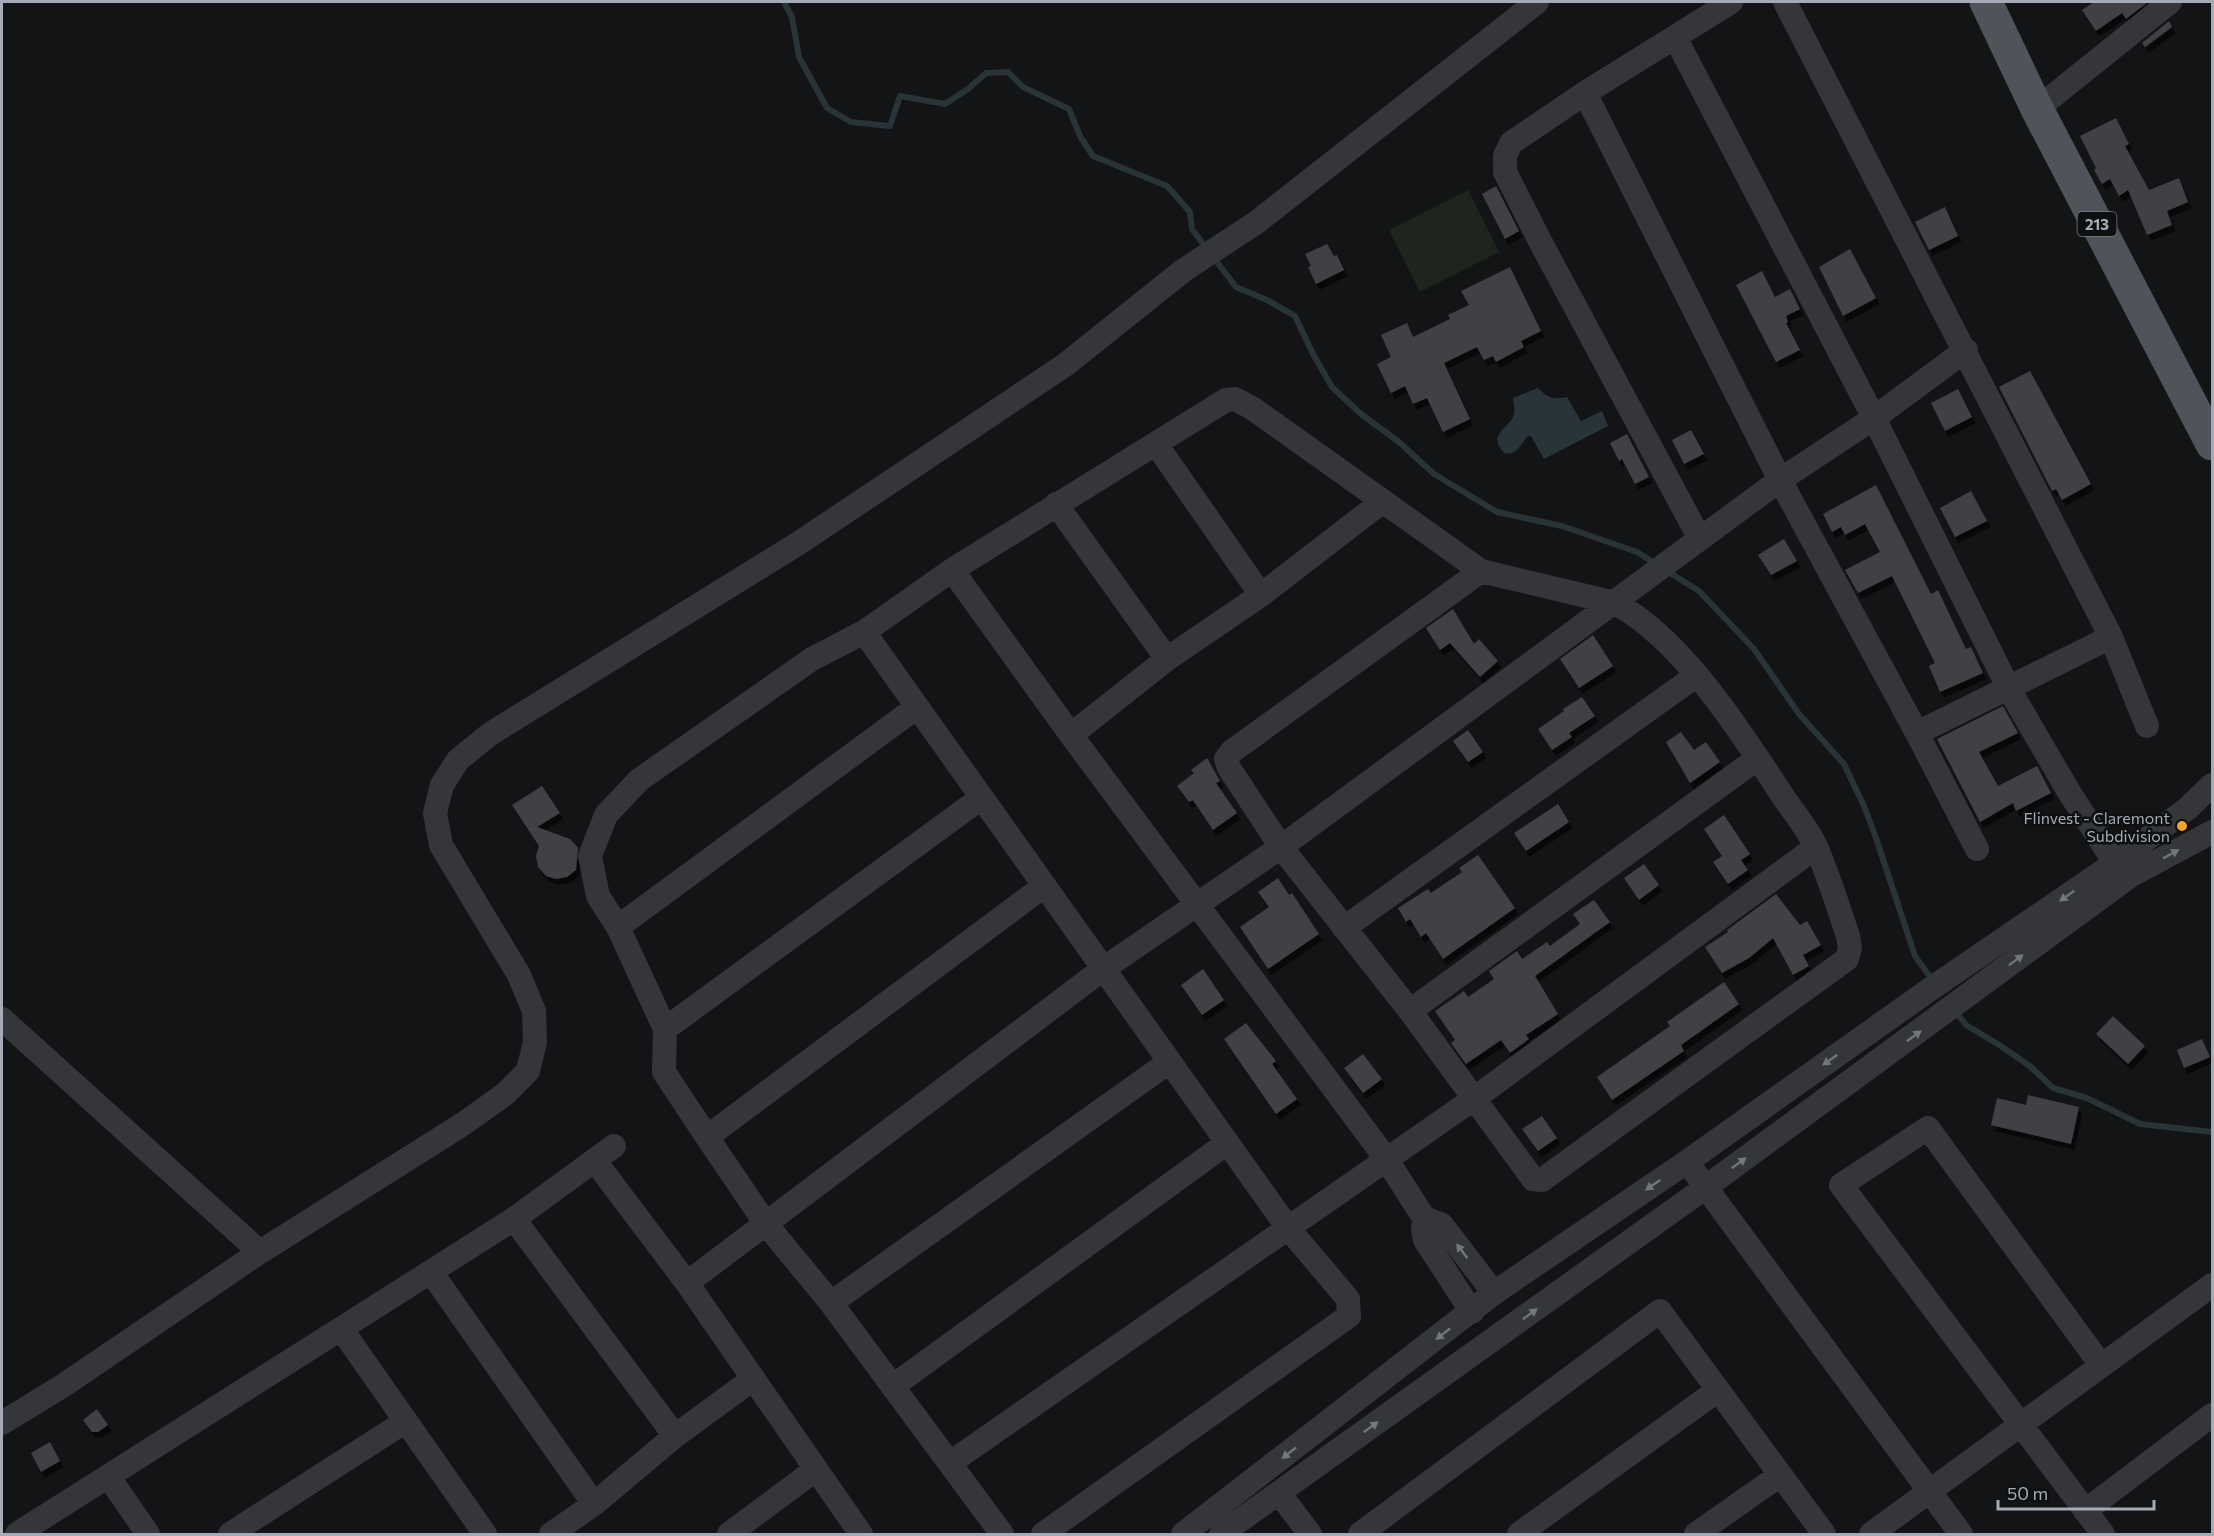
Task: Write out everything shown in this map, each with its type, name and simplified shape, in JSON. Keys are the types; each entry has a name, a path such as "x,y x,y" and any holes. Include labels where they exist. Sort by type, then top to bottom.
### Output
{"main road":[{"name":"213","path":"1986,2 2037,110 2212,444"}],"street":[{"path":"2,1423 64,1385 260,1252 463,1124 505,1094 528,1071 535,1042 534,1011 519,975 441,845 435,813 442,785 458,760 490,734 799,543 1065,365 1184,270 1257,222 1537,2"},
{"path":"1692,545 1504,172 1505,156 1512,142 1585,93 1731,2"},
{"path":"1785,2 1966,350 2111,637 2147,726"},
{"path":"2037,110 2170,2"},
{"path":"1675,37 1874,418 2009,689 2069,792 2122,870"},
{"path":"1585,93 1780,480 1977,849"},
{"path":"687,1283 1103,969 1281,847 1616,603 1780,480 1874,418 1966,350"},
{"path":"1002,1534 831,1303 766,1224 664,1072 665,1029 618,927 598,896 590,855 606,814 639,780 812,659 864,632 952,570 1056,504 1226,400 1235,399 1252,408 1481,571 1616,603 1635,614 1655,631 1697,675 1758,758 1816,848 1848,936 1850,948 1847,958 1542,1180 1533,1179 1410,1011 1281,847 1229,768 1227,759 1231,752 1481,571"},
{"path":"1156,444 1261,594"},
{"path":"1071,735 1167,659 1261,594 1383,501"},
{"path":"1056,504 1167,659"},
{"path":"952,570 1071,735 1387,1160 1424,1218 1442,1225 1494,1293"},
{"path":"864,632 1288,1228 1348,1299 1349,1316 1043,1534"},
{"path":"1917,733 2111,637"},
{"path":"1344,928 1697,675"},
{"path":"618,927 917,707"},
{"path":"1410,1011 1758,758"},
{"path":"1221,1534 1706,1187 1969,995 2122,870 2212,785"},
{"path":"665,1029 981,798"},
{"path":"1183,1534 1494,1293 1688,1161 1929,990 2122,870 2212,832"},
{"path":"950,1463 1475,1098 1816,848"},
{"path":"707,1137 1044,886"},
{"path":"2,1019 260,1252"},
{"path":"1867,1033 1883,1059"},
{"path":"831,1303 1169,1062"},
{"path":"2101,1365 1928,1128 1841,1185 2103,1534"},
{"path":"893,1386 1227,1143"},
{"path":"17,1534 514,1219 614,1146"},
{"path":"595,1161 687,1283 861,1534"},
{"path":"1688,1161 1961,1534"},
{"path":"1424,1218 1425,1240 1472,1312"},
{"path":"514,1219 675,1436"},
{"path":"430,1272 594,1504"},
{"path":"1871,1534 2212,1285"},
{"path":"1360,1534 1660,1311 1824,1534"},
{"path":"342,1330 485,1534"},
{"path":"551,1534 594,1504 675,1436 753,1379"},
{"path":"1519,1534 1718,1390"},
{"path":"2085,1511 2212,1415"},
{"path":"230,1534 406,1421"},
{"path":"729,1534 815,1470"},
{"path":"1696,1534 1780,1475"},
{"path":"108,1476 148,1534"},
{"path":"1279,1493 1310,1534"}],"shaded area":[{"path":"1468,190 1499,252 1420,292 1389,230"},
{"path":"1538,388 1551,397 1567,397 1581,421 1602,411 1608,426 1544,459 1531,436 1528,436 1513,453 1504,453 1498,445 1497,438 1513,418 1513,398"}],"building":[{"path":"2094,2 2148,2 2126,19 2122,13 2096,31 2082,10"},
{"path":"2169,21 2172,27 2145,47 2142,43"},
{"path":"2116,118 2129,144 2125,146 2149,190 2179,178 2188,202 2167,211 2172,225 2147,235 2128,190 2119,196 2110,179 2102,184 2080,136"},
{"path":"1496,186 1519,231 1505,239 1482,194"},
{"path":"1945,207 1958,236 1929,250 1915,222"},
{"path":"1327,244 1334,256 1337,255 1344,270 1316,284 1305,254"},
{"path":"1850,249 1876,298 1843,316 1819,267"},
{"path":"1510,267 1541,331 1521,341 1524,347 1496,362 1493,356 1484,360 1477,347 1444,363 1470,419 1443,432 1427,398 1413,404 1405,386 1391,393 1377,364 1391,357 1381,335 1407,323 1413,337 1450,319 1448,315 1469,305 1461,291"},
{"path":"1762,271 1775,297 1790,289 1800,309 1786,316 1788,322 1786,323 1800,350 1776,362 1736,285"},
{"path":"2030,371 2091,484 2062,500 2056,489 2052,491 1999,387"},
{"path":"1958,389 1972,417 1945,431 1931,403"},
{"path":"1691,430 1704,454 1684,464 1672,440"},
{"path":"1627,434 1649,477 1635,484 1622,459 1619,461 1610,443"},
{"path":"1876,485 1931,594 1938,590 1966,649 1971,647 1983,673 1940,692 1929,666 1935,663 1892,576 1858,593 1845,570 1880,552 1865,524 1845,535 1841,527 1832,532 1823,514"},
{"path":"1971,491 1987,521 1955,537 1940,508"},
{"path":"1784,539 1797,561 1771,575 1758,555"},
{"path":"1453,609 1474,644 1479,639 1498,661 1480,677 1450,643 1440,650 1426,628"},
{"path":"1593,635 1613,666 1579,688 1560,659"},
{"path":"1582,697 1595,716 1569,733 1572,737 1552,750 1538,729"},
{"path":"2003,706 2018,733 1979,752 1998,786 2037,766 2051,793 2016,811 2013,803 1980,822 1937,739"},
{"path":"1468,730 1483,752 1468,762 1453,741"},
{"path":"1681,732 1694,750 1706,742 1720,762 1690,783 1666,742"},
{"path":"1207,758 1220,781 1216,783 1237,813 1213,830 1193,800 1189,802 1177,786 1194,773 1191,770"},
{"path":"542,786 560,813 537,827 570,839 578,848 576,870 567,877 556,879 546,876 538,867 536,856 539,846 512,805"},
{"path":"1558,804 1569,822 1526,851 1514,833"},
{"path":"1724,815 1750,854 1741,860 1748,870 1728,884 1713,862 1722,856 1704,829"},
{"path":"1478,855 1515,908 1443,959 1426,933 1421,937 1410,919 1406,922 1398,908 1428,889 1431,893 1462,872 1459,868"},
{"path":"1644,864 1659,885 1639,900 1624,878"},
{"path":"1278,878 1289,895 1292,893 1319,934 1268,969 1240,927 1269,907 1258,892"},
{"path":"1776,894 1800,925 1807,921 1821,945 1803,955 1809,966 1793,975 1773,938 1749,958 1722,973 1705,947"},
{"path":"1594,900 1610,922 1535,976 1558,1014 1526,1035 1529,1039 1510,1053 1501,1040 1466,1064 1451,1043 1455,1040 1435,1011 1464,991 1468,997 1494,979 1489,971 1517,951 1522,959 1547,942 1550,946 1580,924 1573,914"},
{"path":"1203,969 1224,1000 1202,1015 1181,985"},
{"path":"1724,982 1739,1004 1681,1045 1684,1051 1612,1100 1597,1077 1670,1026 1667,1022"},
{"path":"2113,1016 2145,1046 2128,1064 2096,1034"},
{"path":"1246,1023 1276,1061 1272,1064 1297,1099 1276,1114 1224,1039"},
{"path":"2202,1039 2210,1057 2184,1068 2177,1050"},
{"path":"1363,1054 1382,1079 1363,1093 1344,1068"},
{"path":"2028,1095 2079,1107 2071,1144 1991,1125 1997,1098 2026,1105"},
{"path":"1542,1116 1557,1138 1538,1151 1522,1129"},
{"path":"97,1409 108,1425 98,1432 92,1432 83,1420"},
{"path":"50,1442 60,1461 41,1472 31,1453"}],"waterway":[{"path":"784,2 792,17 799,57 827,108 851,122 890,126 900,96 945,104 968,89 986,73 1008,72 1023,87 1069,109 1080,136 1093,156 1167,186 1190,212 1192,229 1207,249"},
{"path":"1213,257 1236,287 1267,300 1295,316 1332,387 1434,474 1497,512 1562,526 1637,552 1656,564"},
{"path":"1667,571 1699,591 1754,649 1799,714 1844,764 1875,835 1915,956 1933,981"},
{"path":"1955,1011 1966,1025 2031,1067 2053,1088 2087,1098 2140,1124 2212,1132"}],"place":[{"name":"Flinvest - Claremont Subdivision","path":"2182,826"}]}
